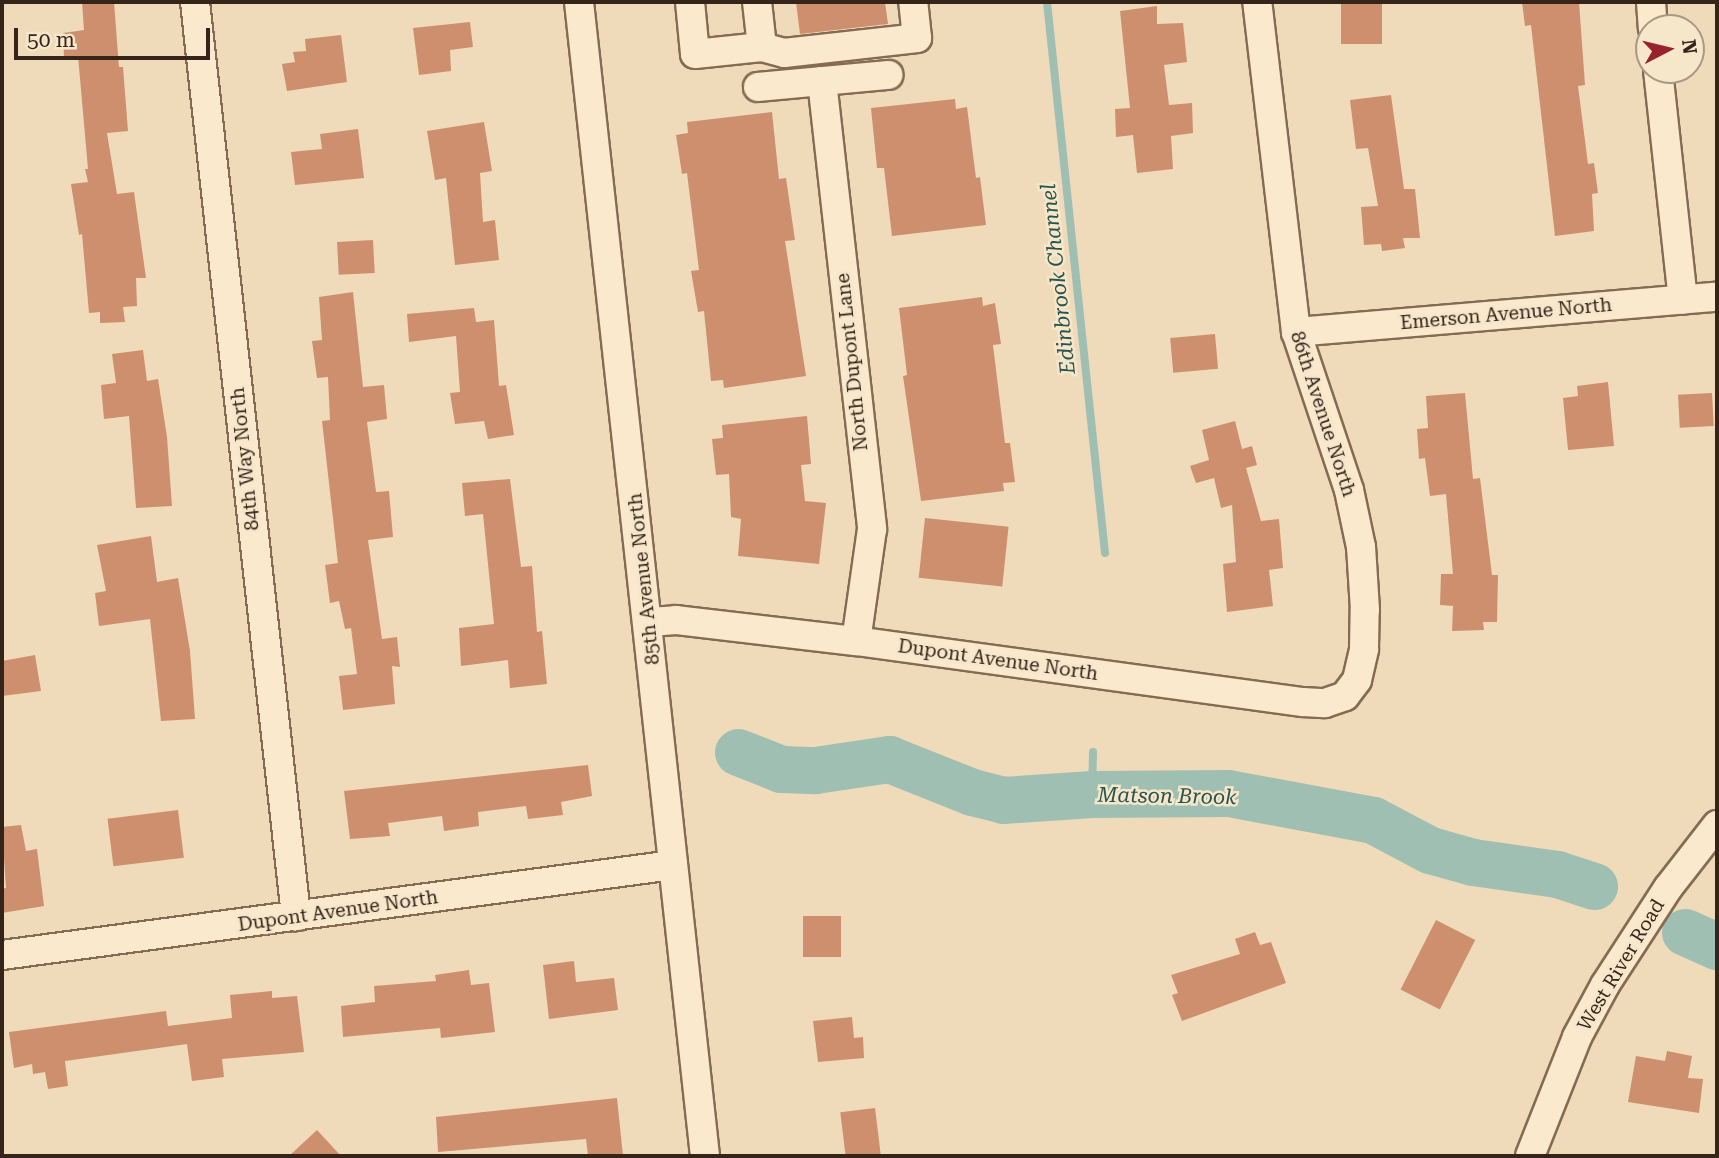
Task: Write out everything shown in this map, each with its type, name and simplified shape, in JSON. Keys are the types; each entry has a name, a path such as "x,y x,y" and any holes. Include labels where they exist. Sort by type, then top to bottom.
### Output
{"street":[{"name":"84th Way North","path":"195,2 296,916"},
{"name":"85th Avenue North","path":"579,2 649,622 705,1156"},
{"path":"690,2 695,54 762,47 784,53 916,38 913,2"},
{"path":"757,2 762,47"},
{"name":"86th Avenue North","path":"1257,2 1296,332 1349,490 1361,547 1364,649 1357,680 1345,696"},
{"path":"758,87 888,75"},
{"name":"North Dupont Lane","path":"822,81 872,529 856,641"},
{"path":"1660,84 1683,300"},
{"name":"Emerson Avenue North","path":"1296,332 1717,297"},
{"name":"Dupont Avenue North","path":"649,622 676,620 856,641 1303,702 1325,704 1345,696"},
{"name":"West River Road","path":"1530,1156 1577,1037 1605,985 1668,888 1717,825"},
{"name":"Dupont Avenue North","path":"2,956 673,865"}],"building":[{"path":"82,2 114,2 119,67 123,67 128,131 107,133 117,194 134,192 146,278 136,278 137,306 123,307 125,322 100,323 100,312 89,313 82,234 79,235 71,184 88,182 85,169 88,169 78,56 64,57 63,33 84,30"},
{"path":"796,2 885,2 888,24 800,34"},
{"path":"1341,2 1382,2 1382,44 1341,44"},
{"path":"1522,2 1579,2 1585,85 1578,86 1588,164 1594,163 1598,193 1592,194 1594,231 1555,236 1531,25 1525,26"},
{"path":"1157,6 1157,24 1183,23 1187,62 1164,65 1169,105 1192,103 1193,133 1171,136 1173,169 1137,173 1133,135 1116,137 1115,109 1130,108 1120,11"},
{"path":"470,22 473,47 450,50 451,71 419,75 413,28"},
{"path":"341,35 347,82 287,91 282,64 295,62 293,52 306,51 305,39"},
{"path":"1391,95 1404,189 1415,189 1420,238 1403,238 1405,248 1382,251 1381,244 1364,245 1361,207 1378,206 1368,148 1356,149 1350,100"},
{"path":"955,99 956,109 967,107 976,178 980,177 986,225 892,236 884,168 877,168 871,108"},
{"path":"772,112 779,179 786,178 795,240 785,241 806,376 724,388 723,380 711,381 704,311 698,312 691,271 699,270 687,173 682,174 676,135 688,133 687,122"},
{"path":"484,122 492,171 480,173 483,222 495,220 499,260 455,265 446,178 435,180 427,131"},
{"path":"358,129 364,178 295,185 291,152 322,149 320,134"},
{"path":"373,240 375,273 339,275 337,242"},
{"path":"353,292 363,387 384,385 387,419 367,422 376,492 389,491 393,537 368,540 382,639 397,637 400,667 392,666 395,704 343,710 339,676 357,674 351,628 345,629 339,601 330,603 325,565 338,563 322,421 330,420 328,377 317,378 312,341 322,340 319,297"},
{"path":"982,297 983,306 995,303 1001,344 993,345 1005,443 1010,443 1015,482 1003,483 1004,491 921,501 903,376 907,375 899,308"},
{"path":"474,308 476,322 494,320 499,386 506,385 514,435 488,439 484,421 455,424 450,393 460,392 456,336 409,342 407,314"},
{"path":"1215,334 1218,369 1173,373 1170,338"},
{"path":"143,350 147,381 158,379 167,437 172,506 136,508 129,416 104,419 101,385 116,383 112,354"},
{"path":"1608,382 1614,446 1568,450 1563,398 1578,396 1577,386"},
{"path":"1465,393 1473,479 1480,478 1492,575 1498,575 1497,622 1483,622 1484,630 1452,631 1453,606 1440,605 1441,574 1453,574 1446,494 1430,496 1425,458 1419,459 1417,429 1428,428 1426,396"},
{"path":"1712,393 1714,426 1680,428 1678,395"},
{"path":"807,416 811,464 801,465 805,501 826,503 819,564 738,556 741,519 731,517 729,474 716,475 712,439 723,438 722,425"},
{"path":"1235,421 1242,449 1252,446 1257,465 1246,468 1261,521 1279,519 1283,568 1269,570 1273,606 1227,612 1223,564 1236,562 1232,505 1221,508 1214,478 1196,483 1190,466 1209,460 1202,430"},
{"path":"510,479 521,567 532,566 537,632 542,631 547,684 510,688 508,660 461,666 459,628 494,624 483,514 465,516 462,483"},
{"path":"925,518 1009,527 1002,586 919,578"},
{"path":"151,536 157,582 178,578 190,651 195,719 161,721 150,619 99,626 95,593 106,591 97,545"},
{"path":"35,655 41,691 2,696 2,661"},
{"path":"588,765 592,796 561,802 563,815 528,819 526,806 478,812 479,826 444,831 442,816 388,823 390,836 350,839 344,791"},
{"path":"178,810 184,858 113,866 108,819"},
{"path":"21,825 26,851 37,849 44,906 2,913 2,889 6,888 2,827"},
{"path":"803,916 841,916 841,957 803,957"},
{"path":"1436,920 1475,940 1440,1009 1401,989"},
{"path":"1255,932 1260,945 1271,942 1286,983 1182,1021 1172,995 1178,993 1171,975 1240,954 1235,939"},
{"path":"574,961 576,982 614,978 618,1010 549,1019 543,965"},
{"path":"469,970 471,985 489,983 495,1032 441,1038 440,1028 343,1037 341,1006 375,1002 374,986 436,981 435,975"},
{"path":"272,991 272,998 297,996 304,1052 222,1059 224,1077 192,1081 187,1044 65,1061 68,1086 48,1089 45,1072 33,1074 32,1064 14,1068 9,1032 166,1011 168,1026 232,1018 230,995"},
{"path":"852,1017 854,1038 863,1037 864,1058 818,1062 813,1021"},
{"path":"1667,1051 1692,1056 1688,1078 1703,1079 1699,1113 1628,1102 1636,1056 1665,1061"},
{"path":"617,1098 623,1156 588,1156 586,1139 438,1152 436,1117"},
{"path":"875,1108 881,1156 846,1156 840,1112"},
{"path":"317,1130 341,1156 289,1156"}],"waterway":[{"name":"Edinbrook Channel","path":"1047,2 1105,553"},
{"name":"Matson Brook","path":"738,752 781,769 815,770 889,759 972,792 1003,800 1092,794 1228,793 1373,820 1430,850 1473,862 1557,874 1594,886"},
{"path":"1092,794 1093,752"},
{"name":"Matson Brook","path":"1685,932 1717,946"}]}
